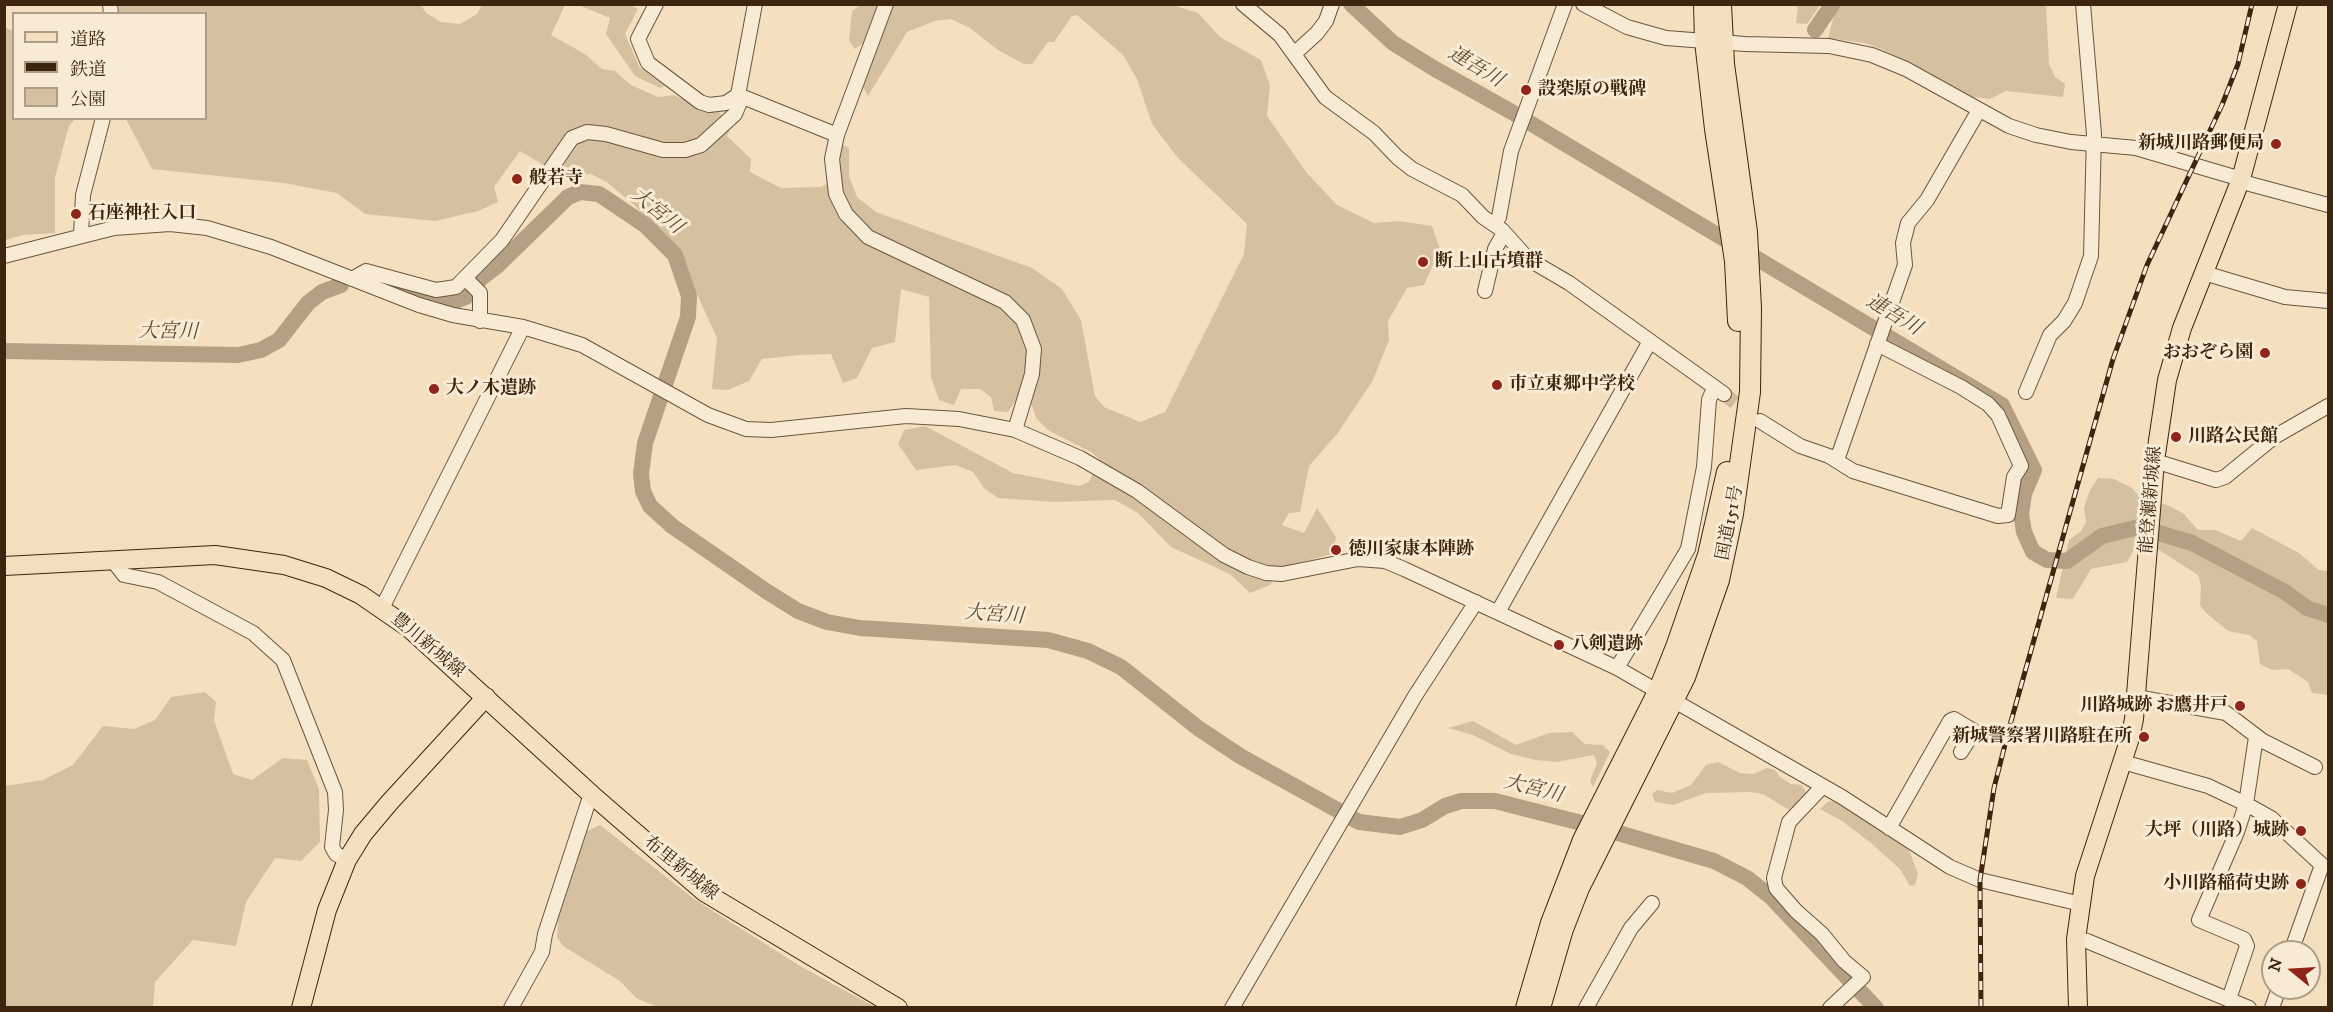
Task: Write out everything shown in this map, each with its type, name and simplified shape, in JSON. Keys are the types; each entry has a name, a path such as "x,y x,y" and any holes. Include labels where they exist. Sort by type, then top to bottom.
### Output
{"highway":[{"name":"国道151号","path":"1526,1008 1547,934 1666,697 1719,580 1739,481 1750,392 1743,265 1714,42 1704,4"},
{"name":"国道151号","path":"1714,42 1720,4"},
{"name":"国道151号","path":"1540,1008 1591,843"}],"main road":[{"name":"能登瀬新城線","path":"2078,1008 2076,939 2081,904 2090,858 2130,738 2136,697 2155,461 2162,407 2173,357 2241,179 2288,4"},
{"name":"豊川新城線","path":"4,566 215,555 251,558 326,578 382,608 409,628 486,698"},
{"path":"301,1008 327,909 347,860 363,834 389,803 486,698"},
{"name":"布里新城線","path":"486,698 591,794 704,892 898,1008"}],"street":[{"path":"656,4 638,39 648,63 700,102 709,105 726,103 740,96 837,135"},
{"path":"352,279 366,271 445,291 466,280 521,215 562,149 572,138 587,132 606,134 663,150 685,150 701,145 735,114 755,4"},
{"path":"886,4 837,135 832,159 836,194 846,214 868,237 1005,302 1023,320 1034,349 1032,374 1015,430"},
{"path":"1243,4 1275,30 1325,97 1374,134 1412,169 1462,195 1528,259 1569,283 1649,343 1719,391 1709,400 1704,467 1688,549 1617,668"},
{"path":"1294,54 1317,33 1326,21 1332,4"},
{"path":"1485,291 1519,125 1565,4"},
{"path":"1583,4 1607,18 1644,32 1714,42 1829,46 1872,55 1906,69 2009,126 2036,135 2136,148 2241,179 2246,183 2328,205"},
{"path":"2026,392 2050,335 2064,321 2075,303 2091,256 2094,144 2090,66 2083,4"},
{"path":"1837,460 1905,265 1903,243 1908,223 1927,200 1979,110"},
{"path":"81,235 83,195 103,120"},
{"path":"4,256 114,228 170,224 207,228 272,247 418,305 480,321 524,327 582,345 717,419 747,429 771,430 906,416 959,419 1015,430 1080,458 1137,491 1224,555 1248,567 1266,573 1282,574 1358,559 1385,561 1617,668 1823,786 1950,867 1980,880 2081,904"},
{"path":"2204,273 2285,297 2328,301"},
{"path":"466,280 480,293 480,321"},
{"path":"382,608 524,327"},
{"path":"1760,421 1800,446 1837,460 1853,471 1998,516 2008,515 2014,477 2021,466 1998,415 1988,404 1961,387 1878,342"},
{"path":"1498,612 1649,343"},
{"path":"2155,461 2216,480 2225,477 2274,437 2328,406"},
{"path":"114,562 124,575 158,582 253,633 284,660 335,792 332,847 336,854 347,860"},
{"path":"1232,1008 1415,696 1476,602"},
{"path":"2136,697 2218,710 2234,718 2256,737 2315,767"},
{"path":"1889,828 1950,721 1954,719 1974,731 1960,754 1940,740"},
{"path":"2229,999 2247,946 2244,939 2199,920 2237,832 2246,804 2256,737"},
{"path":"2123,762 2208,786 2246,804 2271,818 2322,865 2295,940"},
{"path":"1823,786 1789,822 1774,878 1776,888 1796,911 1822,934 1844,961 1863,977 1830,1008"},
{"path":"511,1008 542,952 545,934 591,794"},
{"path":"1586,1008 1632,928 1652,903"},
{"path":"2076,939 2087,941 2249,1008"}],"green space":[{"path":"862,4 1169,4 1198,13 1220,37 1261,60 1270,85 1267,116 1307,173 1337,205 1374,223 1399,221 1432,226 1440,249 1424,285 1407,288 1388,321 1389,340 1372,382 1337,434 1309,466 1300,512 1289,513 1282,525 1304,533 1317,508 1336,537 1332,554 1279,568 1270,585 1250,593 1230,574 1171,547 1138,513 1115,500 1054,502 998,498 984,488 973,472 955,465 916,470 898,444 904,430 925,426 1013,473 1079,486 1089,482 1099,459 1091,452 1048,430 1036,418 1032,405 1016,400 1008,412 994,411 991,397 980,389 961,389 954,405 939,400 931,377 929,297 901,289 895,342 872,348 857,378 843,383 831,354 799,355 762,359 749,381 728,390 712,389 717,338 675,246 633,204 608,183 591,174 560,175 520,151 494,187 498,202 478,211 435,221 365,214 337,193 284,183 152,169 127,120 207,120 207,12 119,12 119,5 421,5 426,13 441,22 460,24 477,14 482,5 565,5 551,35 585,54 602,69 615,71 631,85 658,97 674,95 703,110 719,112 732,126 727,136 751,159 750,172 781,188 821,187 839,177 836,156 839,143 849,148 849,176 857,197 876,212 1032,268 1062,289 1081,320 1095,396 1104,407 1140,422 1165,412 1244,254 1247,224 1178,158 1152,124 1137,79 1123,55 1077,15 1072,16 1054,42 1048,42 1032,64 1024,64 998,50 970,28 951,19 935,21 907,32 868,96 862,85 865,42 855,49 849,41 852,11"},
{"path":"1798,4 1820,5 1807,24 1796,23"},
{"path":"578,5 630,5 638,9 625,34 640,68 665,86 660,88 635,76 606,34 610,18"},
{"path":"1833,5 2046,5 2049,64 2055,77 2065,84 2063,97 2006,91 1990,99 1973,97 1884,50 1864,43 1828,38 1835,12"},
{"path":"4,27 12,31 12,120 74,120 69,126 55,177 55,233 23,235 5,240"},
{"path":"2098,478 2114,479 2132,488 2139,496 2170,506 2184,514 2198,530 2215,530 2241,541 2252,528 2299,553 2319,570 2328,571 2328,695 2312,693 2308,682 2288,669 2272,670 2260,664 2257,641 2249,635 2228,631 2200,605 2201,585 2198,575 2156,548 2137,544 2127,562 2091,569 2073,599 2056,598 2069,540 2081,531 2086,522 2084,508 2090,490"},
{"path":"205,692 216,702 214,720 233,774 252,780 283,758 307,760 319,789 320,842 301,861 275,858 246,902 236,946 193,940 155,982 153,1007 5,1007 5,786 43,780 73,765 103,726 134,729 155,720 171,697"},
{"path":"1473,721 1516,745 1549,733 1572,732 1585,744 1603,745 1610,752 1593,787 1590,781 1597,763 1594,755 1556,762 1535,760 1511,754 1473,735 1448,728"},
{"path":"1718,762 1740,773 1753,774 1767,768 1775,770 1780,777 1791,784 1802,785 1807,794 1789,810 1763,794 1751,792 1706,793 1673,805 1655,802 1652,794 1657,790 1672,793 1691,785 1706,765"},
{"path":"1829,801 1838,802 1909,850 1918,874 1915,885 1910,886 1900,869 1871,843 1842,821 1820,809"},
{"path":"600,825 694,899 800,966 875,1007 657,1007 636,998 620,981 563,946 557,937 558,916 587,831"}],"waterway":[{"name":"連吾川","path":"1351,4 1393,43 1435,69 1510,111 2002,405 2034,470 2024,494 2021,514 2024,532 2033,552 2047,560 2067,561 2102,536 2139,527 2192,543 2285,592 2307,608 2328,615"},
{"path":"1815,30 1832,5"},
{"name":"大宮川","path":"378,281 427,301 446,304 466,297 481,278 497,266 568,197 580,192 599,194 645,225 675,255 689,296 688,317 645,443 641,474 643,491 650,506 672,526 766,591 798,611 827,622 860,628 1048,640 1088,651 1121,667 1198,728 1240,756 1359,822 1400,827 1422,820 1445,806 1461,801 1495,801 1601,828 1714,861 1747,878 1771,897 1876,1008"},
{"name":"大宮川","path":"4,351 238,355 261,350 279,340 308,303 322,292 341,285"}],"tunnel":[{"path":"1724,394 1751,415"}],"railway":[{"path":"1981,1008 1980,880 1994,788 2010,725 2113,359 2147,265 2222,105 2238,64 2252,4"}],"place":[{"name":"設楽原の戦碑","path":"1526,90"},
{"name":"新城川路郵便局","path":"2276,144"},
{"name":"般若寺","path":"517,179"},
{"name":"石座神社入口","path":"76,214"},
{"name":"断上山古墳群","path":"1423,262"},
{"name":"おおぞら園","path":"2265,353"},
{"name":"市立東郷中学校","path":"1497,385"},
{"name":"大ノ木遺跡","path":"434,389"},
{"name":"川路公民館","path":"2176,437"},
{"name":"徳川家康本陣跡","path":"1336,550"},
{"name":"八剣遺跡","path":"1559,645"},
{"name":"川路城跡 お鷹井戸","path":"2240,706"},
{"name":"新城警察署川路駐在所","path":"2144,737"},
{"name":"大坪（川路）城跡","path":"2301,831"},
{"name":"小川路稲荷史跡","path":"2301,884"}]}
